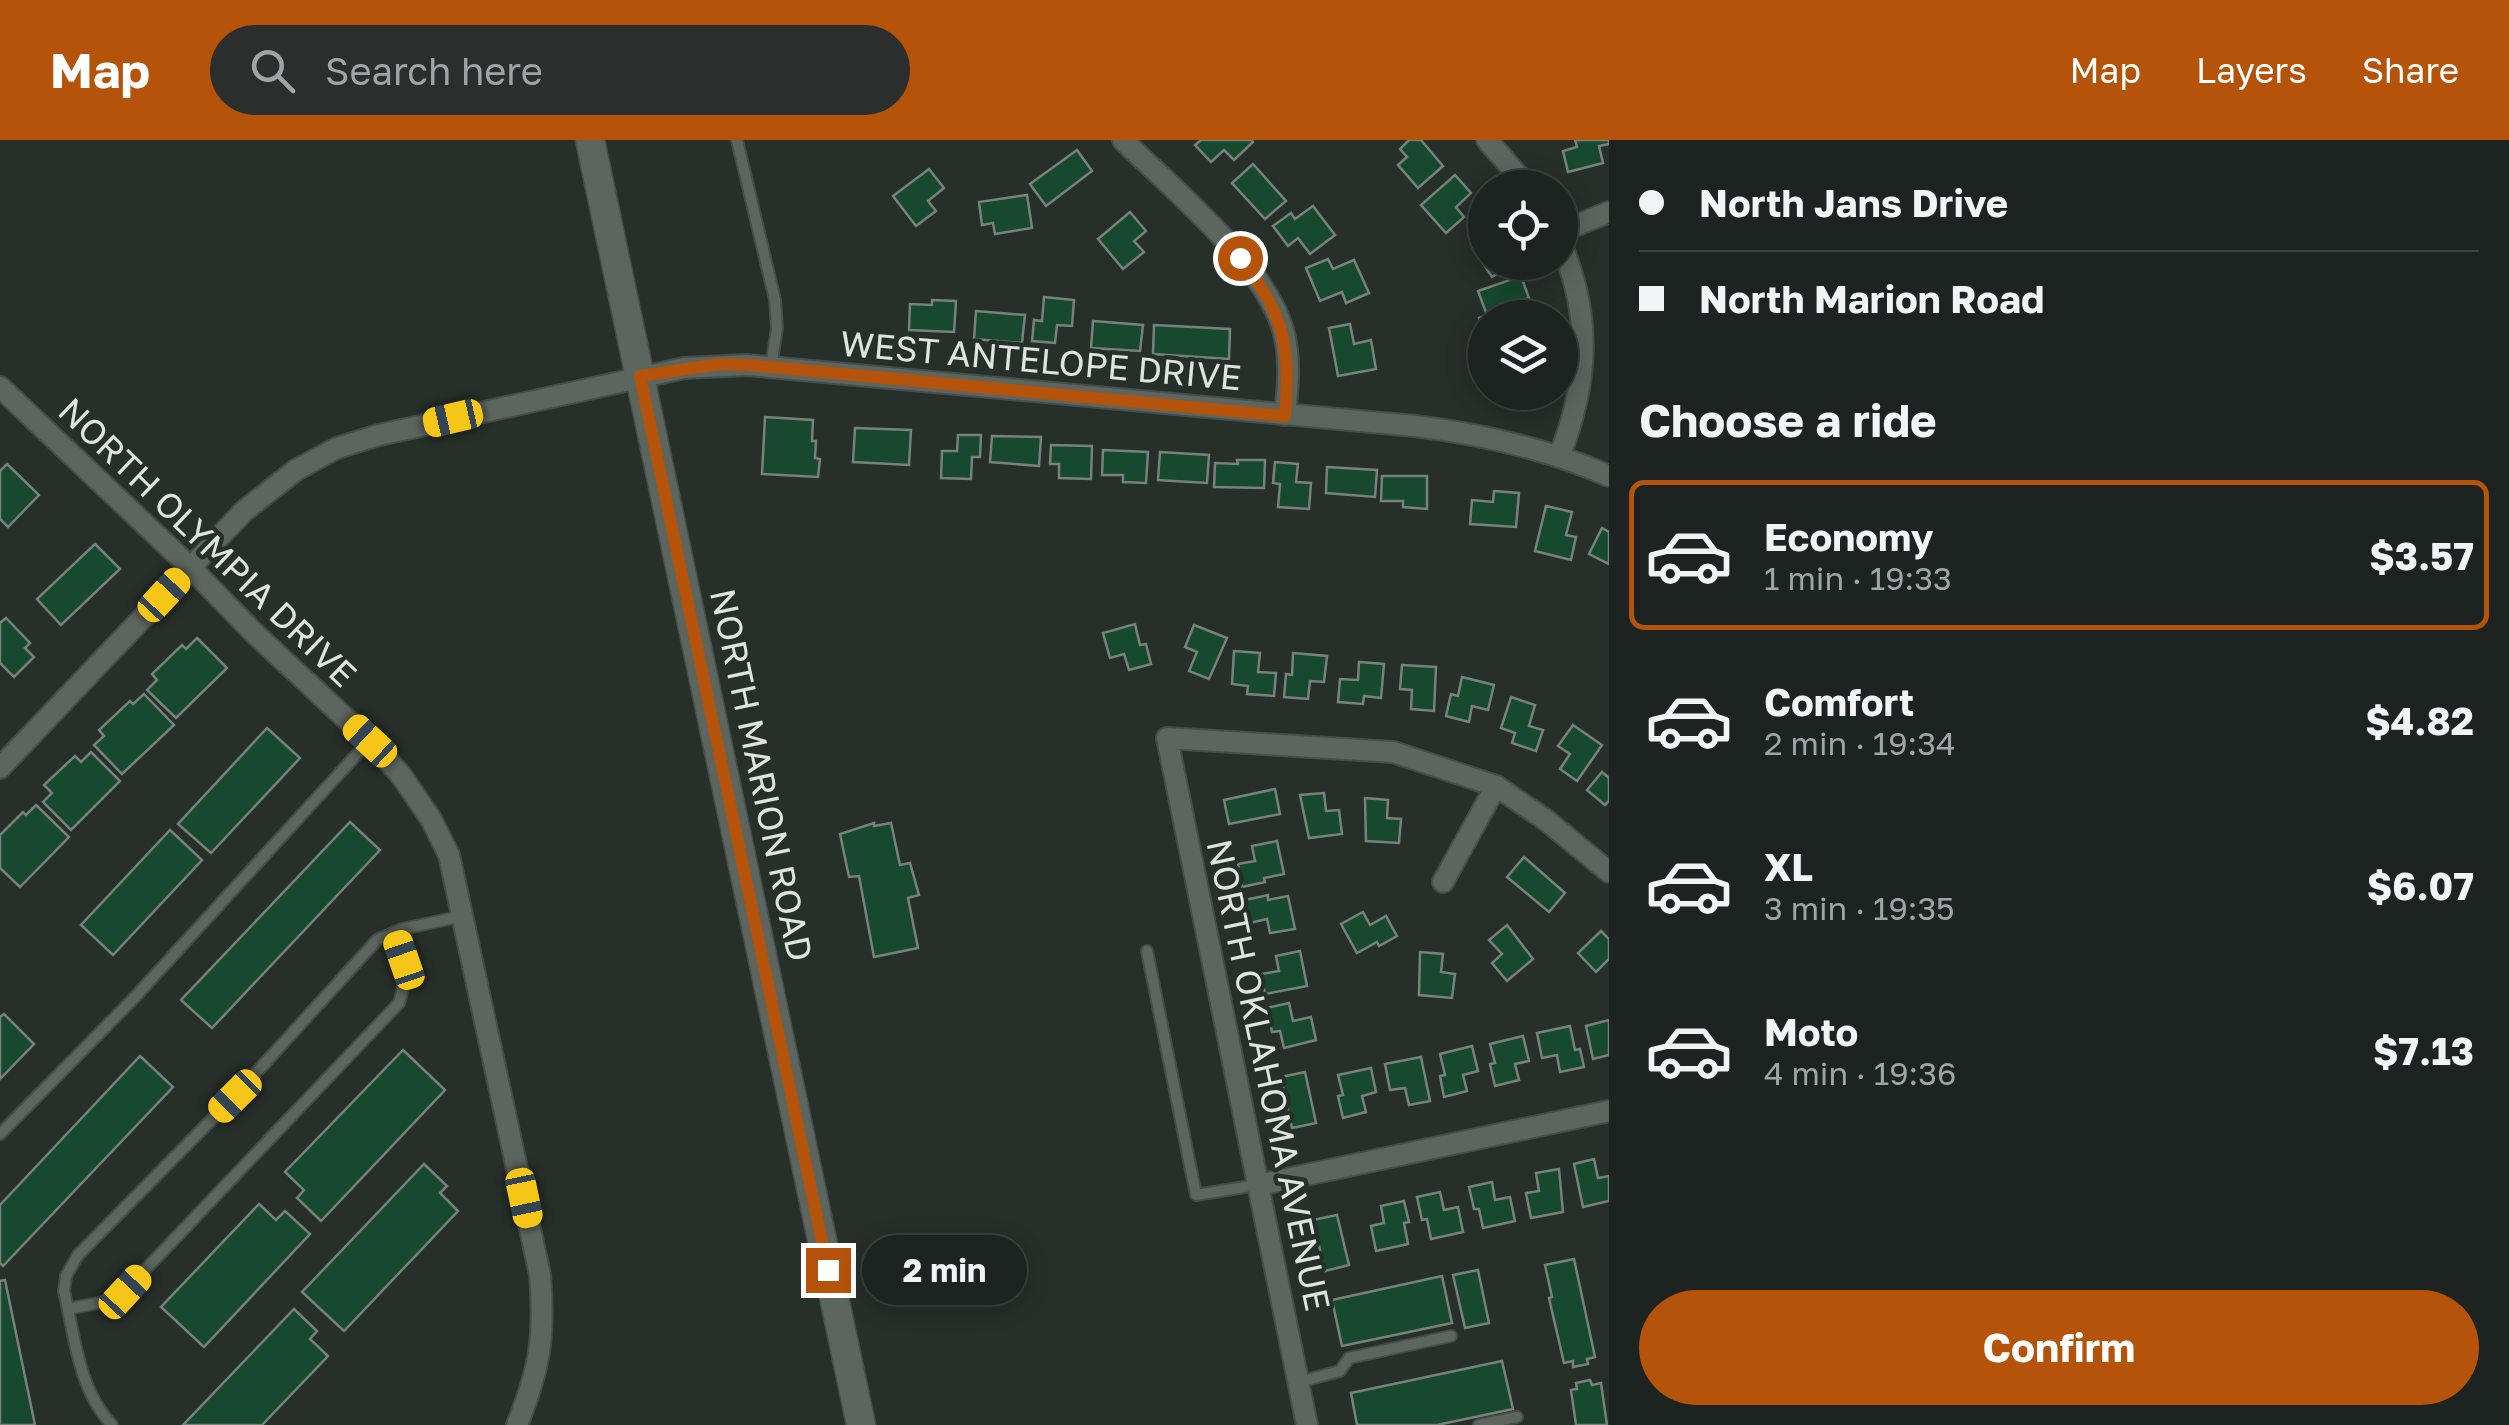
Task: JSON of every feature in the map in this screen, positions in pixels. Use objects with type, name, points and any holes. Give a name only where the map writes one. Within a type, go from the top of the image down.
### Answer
[{"type":"main road","name":"NORTH MARION ROAD","points":[[590,140],[861,1425]]},
{"type":"street","points":[[1123,140],[1240,258],[1270,299],[1288,356],[1285,416]]},
{"type":"street","points":[[1486,140],[1513,170]]},
{"type":"street","points":[[1578,225],[1609,212]]},
{"type":"street","points":[[1559,457],[1576,414],[1583,338],[1572,280]]},
{"type":"street","name":"WEST ANTELOPE DRIVE","points":[[3,760],[244,511],[296,470],[337,448],[378,435],[640,376],[720,364],[770,367],[1447,430],[1559,457],[1609,476]]},
{"type":"street","name":"NORTH OLYMPIA DRIVE","points":[[0,387],[370,741],[400,774],[431,818],[449,855],[540,1275],[544,1322],[537,1376],[517,1425]]},
{"type":"street","name":"NORTH OKLAHOMA AVENUE","points":[[1307,1425],[1167,738],[1393,752],[1496,786]]},
{"type":"street","points":[[1444,882],[1496,786],[1546,820],[1609,872]]},
{"type":"street","points":[[1258,1184],[1609,1111]]},
{"type":"lane","points":[[737,140],[776,300],[777,328],[770,367]]},
{"type":"lane","points":[[0,1134],[134,997],[370,741]]},
{"type":"lane","points":[[112,1425],[98,1411],[85,1385],[64,1290],[66,1276],[78,1255],[235,1096],[377,940],[394,932],[463,916]]},
{"type":"lane","points":[[68,1309],[113,1300],[125,1292],[399,1003],[406,981],[404,960],[394,932]]},
{"type":"lane","points":[[1147,951],[1196,1196],[1258,1184]]},
{"type":"lane","points":[[1298,1382],[1340,1371],[1349,1358],[1452,1336]]},
{"type":"lane","points":[[1480,1425],[1517,1417]]},
{"type":"building","points":[[1201,140],[1253,142],[1234,160],[1224,150],[1211,162],[1195,145]]},
{"type":"building","points":[[1409,140],[1421,140],[1443,166],[1418,188],[1398,165],[1407,157],[1400,149]]},
{"type":"building","points":[[1575,140],[1609,140],[1609,144],[1599,146],[1603,163],[1568,170],[1563,151],[1577,147]]},
{"type":"building","points":[[1077,150],[1092,171],[1046,206],[1030,184]]},
{"type":"building","points":[[1253,164],[1286,201],[1265,219],[1232,183]]},
{"type":"building","points":[[929,169],[944,188],[928,201],[936,211],[916,226],[893,196]]},
{"type":"building","points":[[1455,175],[1468,190],[1468,196],[1456,207],[1464,217],[1446,233],[1421,205]]},
{"type":"building","points":[[1027,195],[1032,228],[995,234],[993,223],[982,225],[979,202]]},
{"type":"building","points":[[1313,206],[1335,235],[1310,254],[1298,238],[1288,246],[1273,226],[1291,213],[1295,219]]},
{"type":"building","points":[[1130,212],[1146,231],[1134,241],[1144,252],[1123,269],[1098,239]]},
{"type":"building","points":[[1328,259],[1333,269],[1354,260],[1369,293],[1346,303],[1342,292],[1320,301],[1306,268]]},
{"type":"building","points":[[1510,280],[1522,280],[1529,298],[1481,300],[1478,291]]},
{"type":"building","points":[[1044,297],[1074,300],[1072,326],[1057,325],[1055,343],[1032,341],[1034,320],[1042,321]]},
{"type":"building","points":[[932,300],[956,301],[954,332],[909,330],[910,304],[932,305]]},
{"type":"building","points":[[976,311],[1025,315],[1022,343],[974,339]]},
{"type":"building","points":[[1093,321],[1143,325],[1140,351],[1091,348]]},
{"type":"building","points":[[1350,324],[1354,344],[1371,340],[1376,369],[1338,376],[1329,328]]},
{"type":"building","points":[[1154,325],[1230,329],[1229,359],[1153,354]]},
{"type":"building","points":[[765,417],[813,420],[815,458],[820,459],[818,477],[762,474]]},
{"type":"building","points":[[855,428],[911,430],[909,465],[853,462]]},
{"type":"building","points":[[958,435],[981,435],[980,457],[972,457],[971,479],[941,478],[942,451],[957,451]]},
{"type":"building","points":[[992,436],[1041,437],[1039,466],[990,462]]},
{"type":"building","points":[[1051,445],[1092,446],[1091,479],[1059,478],[1059,464],[1050,464]]},
{"type":"building","points":[[1103,450],[1148,452],[1146,483],[1123,482],[1123,475],[1102,475]]},
{"type":"building","points":[[1160,452],[1209,455],[1207,483],[1158,480]]},
{"type":"building","points":[[1237,460],[1265,460],[1264,488],[1214,487],[1215,463],[1238,464]]},
{"type":"building","points":[[1275,462],[1298,464],[1296,482],[1311,483],[1309,509],[1278,507],[1280,484],[1273,483]]},
{"type":"building","points":[[7,464],[39,495],[8,527],[0,519],[0,471]]},
{"type":"building","points":[[1327,467],[1377,470],[1375,497],[1326,493]]},
{"type":"building","points":[[1382,476],[1427,476],[1427,509],[1403,507],[1403,501],[1381,501]]},
{"type":"building","points":[[1494,491],[1519,493],[1516,527],[1470,524],[1472,500],[1493,502]]},
{"type":"building","points":[[1546,506],[1572,512],[1566,535],[1576,537],[1571,560],[1535,551]]},
{"type":"building","points":[[1602,528],[1609,532],[1609,564],[1589,554]]},
{"type":"building","points":[[95,544],[120,569],[61,625],[37,599]]},
{"type":"building","points":[[6,618],[30,643],[25,648],[34,657],[14,677],[0,663],[0,623]]},
{"type":"building","points":[[1135,624],[1140,645],[1146,644],[1151,664],[1129,670],[1124,654],[1110,658],[1103,633]]},
{"type":"building","points":[[1194,625],[1227,638],[1209,679],[1189,671],[1197,652],[1185,647]]},
{"type":"building","points":[[197,638],[227,668],[176,718],[147,690],[157,680],[152,674],[182,645],[186,649]]},
{"type":"building","points":[[1234,651],[1260,653],[1258,672],[1276,673],[1274,696],[1247,694],[1248,686],[1232,684]]},
{"type":"building","points":[[1293,653],[1327,656],[1324,682],[1310,681],[1308,699],[1284,697],[1286,674],[1292,675]]},
{"type":"building","points":[[1359,662],[1384,664],[1381,698],[1364,696],[1363,704],[1338,702],[1340,679],[1358,680]]},
{"type":"building","points":[[1402,665],[1436,667],[1434,711],[1411,709],[1412,690],[1400,689]]},
{"type":"building","points":[[1462,677],[1494,685],[1488,710],[1472,706],[1469,722],[1446,716],[1451,694],[1458,696]]},
{"type":"building","points":[[144,694],[174,725],[122,774],[94,745],[104,736],[99,730],[130,701],[133,704]]},
{"type":"building","points":[[1511,697],[1535,705],[1529,726],[1543,730],[1536,751],[1512,743],[1515,733],[1501,728]]},
{"type":"building","points":[[1573,725],[1602,745],[1577,781],[1560,769],[1570,754],[1558,746]]},
{"type":"building","points":[[267,728],[300,758],[211,853],[178,824]]},
{"type":"building","points":[[91,752],[120,781],[71,830],[43,802],[52,793],[44,785],[75,756],[81,762]]},
{"type":"building","points":[[1602,772],[1609,778],[1609,801],[1605,805],[1587,790]]},
{"type":"building","points":[[1275,789],[1280,814],[1229,824],[1224,800]]},
{"type":"building","points":[[1324,793],[1326,811],[1339,810],[1342,834],[1309,838],[1300,795]]},
{"type":"building","points":[[1365,798],[1388,800],[1387,818],[1401,819],[1399,843],[1366,841]]},
{"type":"building","points":[[36,805],[69,837],[20,887],[0,868],[0,835]]},
{"type":"building","points":[[350,822],[380,850],[212,1028],[181,1000]]},
{"type":"building","points":[[874,823],[891,823],[900,865],[910,863],[919,895],[908,898],[918,948],[874,957],[859,876],[849,877],[840,834]]},
{"type":"building","points":[[170,830],[202,860],[113,955],[81,925]]},
{"type":"building","points":[[1277,841],[1284,874],[1242,887],[1238,864],[1255,861],[1252,846]]},
{"type":"building","points":[[1524,857],[1565,893],[1549,912],[1507,877]]},
{"type":"building","points":[[1268,895],[1268,900],[1288,896],[1295,929],[1270,933],[1267,919],[1250,923],[1245,900]]},
{"type":"building","points":[[1363,912],[1370,925],[1386,916],[1397,936],[1357,953],[1341,924]]},
{"type":"building","points":[[1507,925],[1533,959],[1507,981],[1492,963],[1502,954],[1489,940]]},
{"type":"building","points":[[1601,931],[1609,939],[1609,959],[1596,972],[1578,953]]},
{"type":"building","points":[[1300,951],[1307,986],[1265,994],[1261,974],[1279,971],[1276,956]]},
{"type":"building","points":[[1420,952],[1443,954],[1441,972],[1455,974],[1452,998],[1419,995]]},
{"type":"building","points":[[1289,1003],[1293,1021],[1311,1017],[1316,1040],[1284,1048],[1280,1031],[1272,1032],[1267,1008]]},
{"type":"building","points":[[4,1014],[34,1044],[0,1079],[0,1017]]},
{"type":"building","points":[[1609,1020],[1609,1055],[1593,1059],[1586,1026]]},
{"type":"building","points":[[1570,1026],[1575,1050],[1580,1049],[1584,1067],[1560,1072],[1557,1055],[1542,1058],[1537,1033]]},
{"type":"building","points":[[1523,1036],[1529,1061],[1515,1064],[1519,1080],[1495,1086],[1490,1044]]},
{"type":"building","points":[[1472,1046],[1478,1071],[1463,1075],[1467,1091],[1444,1097],[1440,1076],[1445,1075],[1440,1054]]},
{"type":"building","points":[[403,1050],[445,1090],[321,1221],[297,1198],[304,1190],[285,1172]]},
{"type":"building","points":[[140,1056],[173,1087],[3,1266],[0,1205]]},
{"type":"building","points":[[1421,1057],[1430,1101],[1409,1105],[1405,1088],[1390,1090],[1385,1064]]},
{"type":"building","points":[[1371,1068],[1376,1092],[1362,1096],[1366,1112],[1343,1118],[1338,1075]]},
{"type":"building","points":[[1305,1072],[1316,1123],[1292,1128],[1281,1077]]},
{"type":"building","points":[[1594,1159],[1598,1178],[1609,1176],[1609,1201],[1583,1207],[1574,1164]]},
{"type":"building","points":[[424,1164],[447,1186],[440,1193],[458,1211],[344,1331],[302,1292]]},
{"type":"building","points":[[1559,1169],[1563,1212],[1531,1218],[1526,1193],[1539,1191],[1536,1173]]},
{"type":"building","points":[[1492,1182],[1495,1200],[1510,1197],[1515,1221],[1483,1228],[1469,1187]]},
{"type":"building","points":[[1440,1192],[1444,1210],[1458,1207],[1463,1232],[1431,1239],[1417,1197]]},
{"type":"building","points":[[1404,1201],[1409,1222],[1404,1223],[1408,1244],[1376,1251],[1371,1226],[1384,1223],[1381,1206]]},
{"type":"building","points":[[259,1204],[276,1220],[285,1211],[310,1234],[204,1347],[161,1307]]},
{"type":"building","points":[[1337,1215],[1349,1265],[1325,1271],[1313,1220]]},
{"type":"building","points":[[1574,1259],[1595,1357],[1587,1359],[1588,1364],[1573,1367],[1573,1361],[1564,1363],[1545,1265]]},
{"type":"building","points":[[1478,1270],[1489,1323],[1465,1328],[1453,1275]]},
{"type":"building","points":[[1442,1276],[1452,1323],[1342,1346],[1332,1300]]},
{"type":"building","points":[[5,1280],[35,1425],[0,1425],[0,1281]]},
{"type":"building","points":[[294,1309],[317,1331],[310,1339],[328,1356],[262,1425],[183,1425]]},
{"type":"building","points":[[1502,1361],[1513,1409],[1437,1425],[1357,1425],[1351,1393]]},
{"type":"building","points":[[1590,1380],[1592,1385],[1601,1383],[1607,1425],[1576,1425],[1571,1390],[1577,1389],[1576,1383]]},
{"type":"route","points":[[828,1270],[640,376],[720,364],[748,365],[1285,416],[1289,373],[1282,329],[1263,286],[1240,258]]}]
